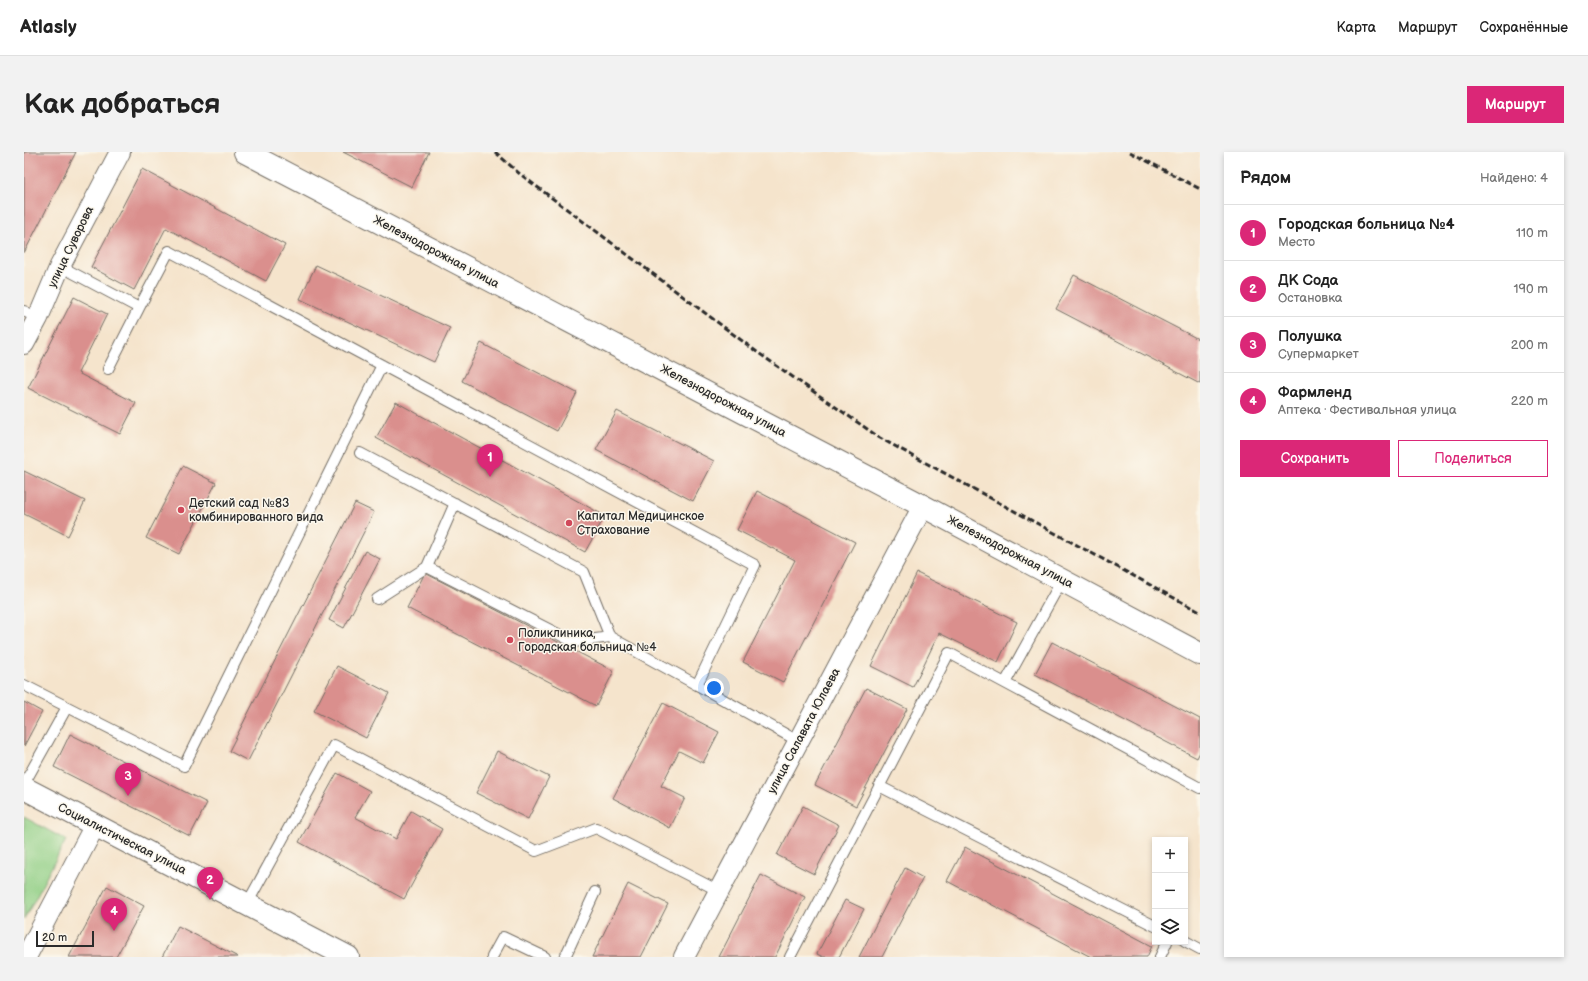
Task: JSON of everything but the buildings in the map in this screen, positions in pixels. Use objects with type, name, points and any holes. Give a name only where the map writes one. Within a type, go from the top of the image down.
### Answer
[{"type":"main road","name":"Железнодорожная улица","points":[[245,152],[923,506],[1200,654]]},
{"type":"main road","name":"Социалистическая улица","points":[[24,788],[348,957]]},
{"type":"street","name":"улица Суворова","points":[[24,344],[31,314],[60,266],[120,152]]},
{"type":"street","name":"улица Салавата Юлаева","points":[[685,957],[923,506]]},
{"type":"street","points":[[26,957],[95,825]]},
{"type":"lane","points":[[108,369],[138,308],[169,251],[382,365],[754,565],[697,685]]},
{"type":"lane","points":[[60,266],[138,308]]},
{"type":"lane","points":[[24,685],[184,766],[382,365]]},
{"type":"lane","points":[[360,453],[584,572],[610,637]]},
{"type":"lane","points":[[377,599],[427,567],[455,503]]},
{"type":"lane","points":[[427,567],[574,642],[610,637],[798,741]]},
{"type":"lane","points":[[1005,684],[1062,580]]},
{"type":"lane","points":[[790,957],[949,653],[1200,788]]},
{"type":"lane","points":[[24,784],[67,707]]},
{"type":"lane","points":[[247,904],[334,745],[536,850],[596,828],[719,891]]},
{"type":"lane","points":[[879,786],[1152,924]]},
{"type":"lane","points":[[565,957],[595,892]]},
{"type":"lane","points":[[492,957],[503,937],[545,957]]},
{"type":"lane","points":[[1188,943],[1200,949]]},
{"type":"lane","points":[[1160,957],[1166,945]]},
{"type":"lane","points":[[1198,957],[1200,953]]},
{"type":"green space","points":[[24,817],[66,840],[24,920]]},
{"type":"railway","points":[[495,152],[520,174],[757,352],[880,438],[1200,612]]},
{"type":"railway","points":[[1130,152],[1200,189]]},
{"type":"place","name":"Городская больница №4","points":[[490,477]]},
{"type":"place","name":"Детский сад №83 комбинированного вида","points":[[181,510]]},
{"type":"place","name":"Капитал Медицинское Страхование","points":[[569,523]]},
{"type":"place","name":"Поликлиника, Городская больница №4","points":[[510,640]]},
{"type":"place","name":"Полушка","points":[[128,796]]},
{"type":"place","name":"ДК Сода","points":[[210,900]]},
{"type":"place","name":"Фармленд","points":[[114,931]]}]
